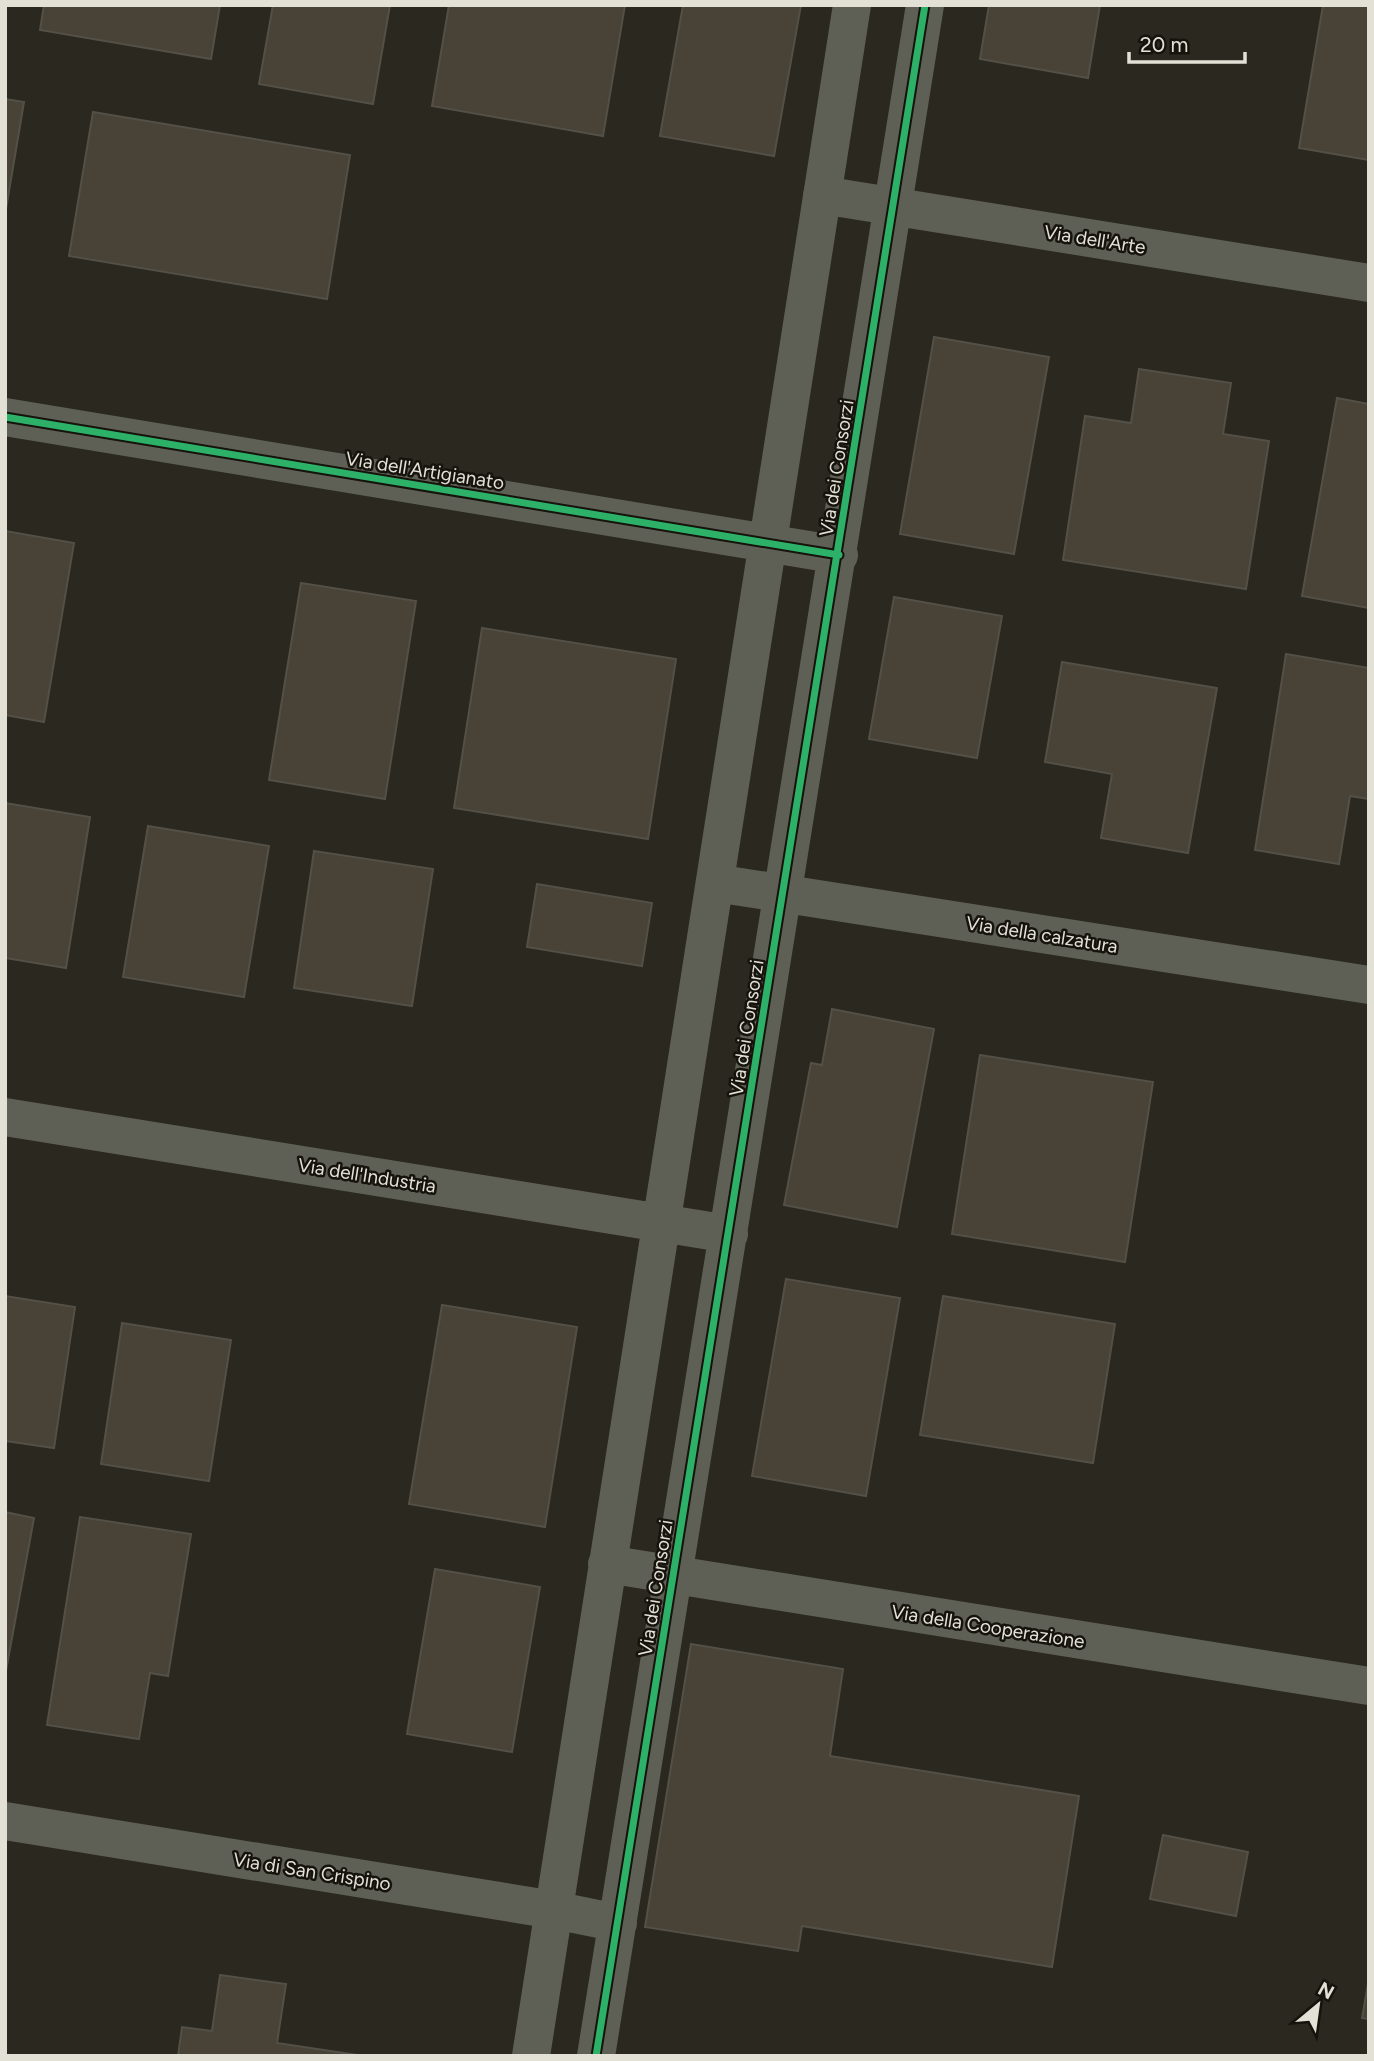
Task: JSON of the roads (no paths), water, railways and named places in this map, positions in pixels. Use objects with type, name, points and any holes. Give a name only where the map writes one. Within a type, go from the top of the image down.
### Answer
[{"type":"street","points":[[531,2056],[852,5]]},
{"type":"street","name":"Via dei Consorzi","points":[[596,2056],[839,555],[925,5]]},
{"type":"street","name":"Via dell'Arte","points":[[822,195],[1369,283]]},
{"type":"street","name":"Via dell'Artigianato","points":[[5,417],[839,555]]},
{"type":"street","name":"Via della calzatura","points":[[715,883],[1369,985]]},
{"type":"street","name":"Via dell'Industria","points":[[5,1117],[729,1234]]},
{"type":"street","name":"Via della Cooperazione","points":[[607,1564],[672,1577],[1369,1686]]},
{"type":"street","name":"Via di San Crispino","points":[[5,1821],[554,1910],[618,1923]]}]
